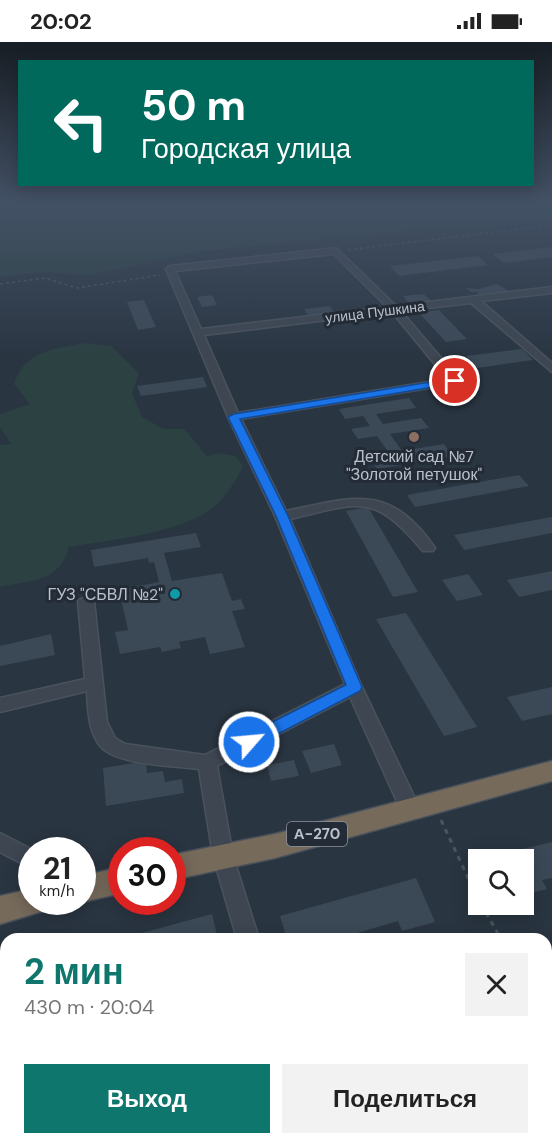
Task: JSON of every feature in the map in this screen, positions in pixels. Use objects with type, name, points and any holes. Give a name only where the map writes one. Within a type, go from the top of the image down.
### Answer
[{"type":"highway","name":"А-270","points":[[186,865],[275,846],[552,771]]},
{"type":"highway","points":[[0,910],[18,906]]},
{"type":"street","points":[[301,255],[171,272],[234,417],[282,516],[354,687],[422,807]]},
{"type":"street","points":[[234,417],[455,381],[394,309],[340,255]]},
{"type":"street","name":"улица Пушкина","points":[[197,333],[552,290]]},
{"type":"street","points":[[474,300],[552,369]]},
{"type":"street","points":[[282,516],[370,502],[387,510],[408,526],[428,548]]},
{"type":"street","points":[[86,601],[98,722],[108,742],[121,751],[207,763],[354,687]]},
{"type":"street","points":[[0,705],[94,683]]},
{"type":"street","points":[[207,763],[223,856],[246,933]]},
{"type":"street","points":[[0,842],[18,852]]},
{"type":"path","points":[[0,284],[45,278],[77,288],[171,272]]},
{"type":"path","points":[[422,807],[468,883]]},
{"type":"path","points":[[486,915],[497,933]]},
{"type":"green space","points":[[0,255],[181,255],[90,275],[43,272],[0,277]]},
{"type":"green space","points":[[85,343],[111,346],[139,373],[132,393],[142,417],[164,429],[184,429],[207,456],[219,453],[236,456],[243,466],[224,497],[203,515],[147,534],[69,547],[64,559],[51,574],[33,581],[0,587],[0,445],[11,444],[0,427],[0,414],[30,404],[14,384],[25,364],[42,353]]},
{"type":"building","points":[[495,255],[552,255],[552,257],[503,263]]},
{"type":"building","points":[[478,256],[488,265],[399,276],[390,266]]},
{"type":"building","points":[[497,284],[512,293],[479,296],[477,292],[471,292],[466,288],[479,289]]},
{"type":"building","points":[[424,294],[431,301],[409,304],[403,296]]},
{"type":"building","points":[[212,295],[217,305],[202,307],[197,297]]},
{"type":"building","points":[[144,300],[156,327],[138,330],[127,302]]},
{"type":"building","points":[[330,306],[335,314],[309,317],[304,309]]},
{"type":"building","points":[[439,310],[467,339],[446,342],[419,313]]},
{"type":"building","points":[[522,349],[533,360],[477,368],[466,356]]},
{"type":"building","points":[[203,377],[207,387],[141,396],[137,386]]},
{"type":"building","points":[[409,398],[416,408],[376,414],[383,424],[421,418],[429,428],[390,434],[402,451],[444,444],[453,456],[377,469],[369,457],[389,453],[377,436],[358,439],[351,429],[370,426],[363,416],[345,419],[339,409]]},
{"type":"building","points":[[519,475],[529,486],[415,507],[407,495]]},
{"type":"building","points":[[368,507],[418,592],[393,597],[346,511]]},
{"type":"building","points":[[552,517],[552,533],[464,550],[454,535]]},
{"type":"building","name":"ГУЗ \"СБВЛ №2\"","points":[[196,533],[201,547],[164,553],[172,581],[222,573],[232,601],[241,599],[245,609],[232,611],[245,647],[210,654],[205,637],[179,642],[181,648],[162,652],[160,647],[120,654],[115,632],[128,630],[119,590],[159,582],[154,562],[149,563],[148,558],[94,567],[91,550]]},
{"type":"building","points":[[552,571],[552,590],[519,597],[507,580]]},
{"type":"building","points":[[468,574],[483,595],[457,601],[442,580]]},
{"type":"building","points":[[406,613],[477,727],[444,736],[376,619]]},
{"type":"building","points":[[51,634],[55,655],[0,666],[0,646]]},
{"type":"building","points":[[552,687],[552,714],[522,721],[507,697]]},
{"type":"building","points":[[334,744],[342,765],[311,773],[302,751]]},
{"type":"building","points":[[294,760],[299,776],[271,781],[267,765]]},
{"type":"building","points":[[146,761],[147,773],[163,771],[165,782],[182,779],[184,793],[106,806],[103,768]]},
{"type":"building","points":[[552,842],[552,878],[542,880],[547,889],[534,892],[534,849],[523,849]]},
{"type":"building","points":[[416,878],[435,922],[402,931],[398,921],[357,933],[285,933],[280,916]]},
{"type":"building","points":[[212,914],[217,933],[142,933]]},
{"type":"place","name":"Детский сад №7 \"Золотой петушок\"","points":[[414,437]]},
{"type":"place","name":"ГУЗ \"СБВЛ №2\"","points":[[175,594]]},
{"type":"route","points":[[249,742],[354,687],[282,516],[234,417],[455,381]]}]
